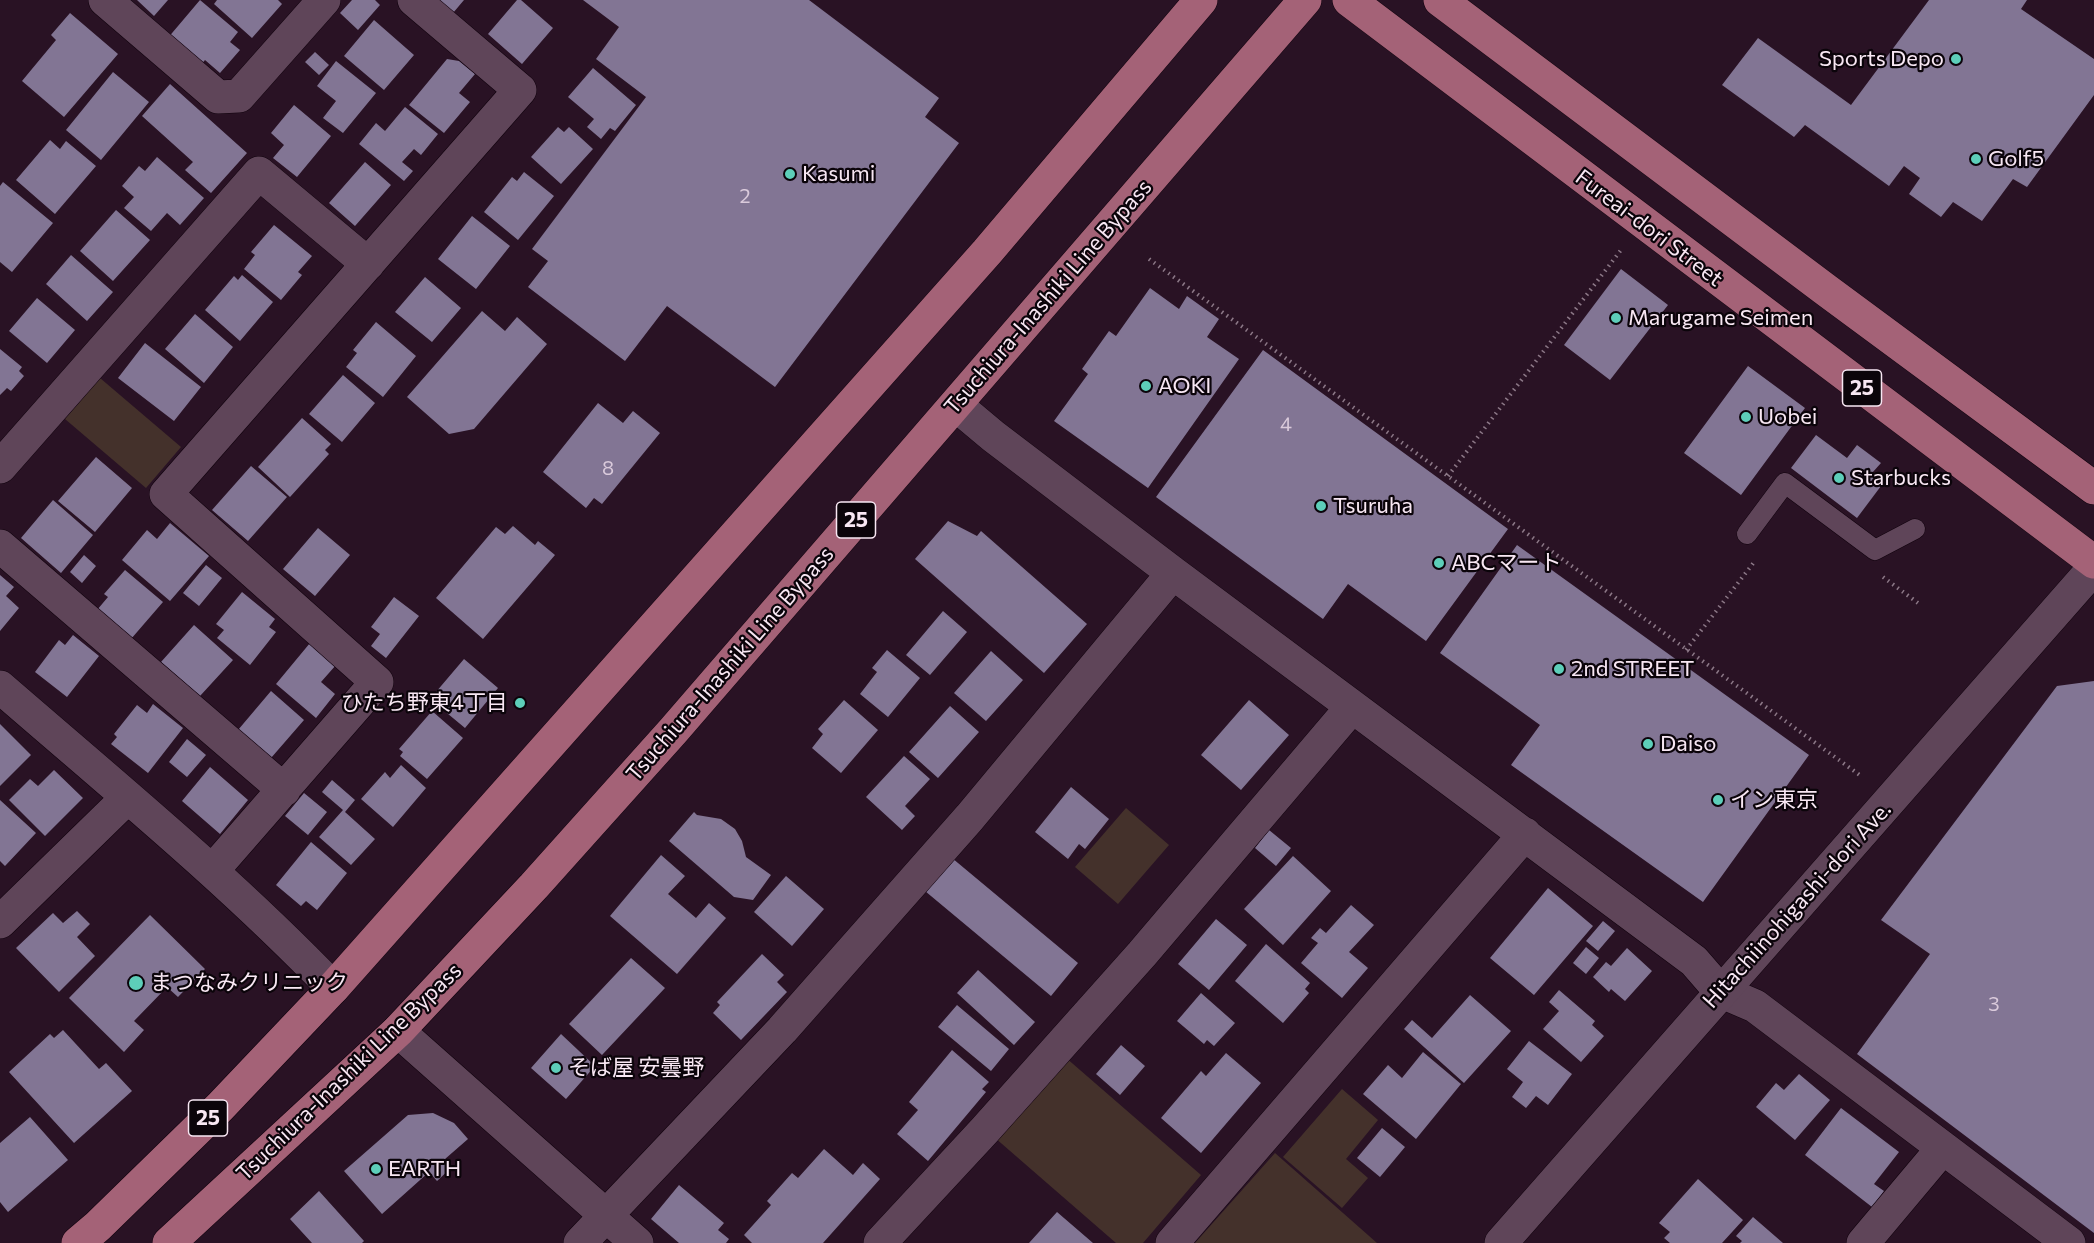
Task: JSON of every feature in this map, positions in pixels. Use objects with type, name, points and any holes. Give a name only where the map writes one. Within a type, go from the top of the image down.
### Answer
[{"type":"main road","name":"25","points":[[78,1243],[220,1107],[333,988],[987,252],[1201,0]]},
{"type":"main road","name":"Tsuchiura-Inashiki Line Bypass","points":[[169,1243],[398,1031],[534,886],[673,731],[1305,0]]},
{"type":"main road","name":"Fureai-dori Street","points":[[1349,0],[2094,562]]},
{"type":"main road","name":"25","points":[[1440,0],[1816,283],[2094,488]]},
{"type":"street","points":[[105,0],[218,97],[239,96],[324,0]]},
{"type":"street","points":[[213,870],[377,682],[166,494],[520,90],[414,0]]},
{"type":"street","points":[[0,467],[259,173],[368,264]]},
{"type":"street","points":[[956,405],[1002,443],[1173,573],[1694,961],[1720,991],[1755,1006],[2068,1243]]},
{"type":"street","points":[[0,546],[284,790]]},
{"type":"street","name":"Hitachiinohigashi-dori Ave.","points":[[1501,1243],[1720,991],[1919,770],[2094,568]]},
{"type":"street","points":[[580,1243],[782,1030],[962,826],[1173,573]]},
{"type":"street","points":[[0,687],[213,870],[278,931],[333,988]]},
{"type":"street","points":[[880,1243],[984,1131],[1142,954],[1352,707]]},
{"type":"street","points":[[0,922],[127,798]]},
{"type":"street","points":[[1172,1243],[1525,834]]},
{"type":"street","points":[[398,1031],[637,1243]]},
{"type":"street","points":[[1863,1243],[1942,1149]]},
{"type":"lane","points":[[1747,534],[1785,483],[1875,550],[1915,529]]},
{"type":"path","points":[[1448,476],[1621,250]]},
{"type":"path","points":[[1149,259],[1861,776]]},
{"type":"path","points":[[1686,650],[1759,557]]},
{"type":"path","points":[[1875,571],[1918,603]]},
{"type":"shaded area","points":[[100,378],[181,447],[146,488],[65,419]]},
{"type":"shaded area","points":[[1126,808],[1169,845],[1118,904],[1075,867]]},
{"type":"shaded area","points":[[1065,1057],[1201,1175],[1143,1243],[1116,1243],[994,1137]]},
{"type":"shaded area","points":[[1342,1089],[1378,1120],[1346,1159],[1368,1178],[1342,1208],[1283,1157]]},
{"type":"shaded area","points":[[1275,1153],[1377,1243],[1195,1243]]},
{"type":"building","points":[[137,0],[168,0],[154,16]]},
{"type":"building","points":[[200,0],[238,32],[230,42],[240,50],[220,73],[205,60],[199,67],[167,39]]},
{"type":"building","points":[[217,0],[278,0],[282,4],[252,38],[214,4]]},
{"type":"building","points":[[352,0],[375,0],[380,5],[358,30],[340,13]]},
{"type":"building","points":[[436,0],[464,0],[453,13]]},
{"type":"building","points":[[517,0],[521,0],[553,28],[522,64],[488,34]]},
{"type":"building","points":[[583,0],[809,0],[939,98],[925,117],[959,143],[775,387],[667,306],[625,361],[528,287],[548,261],[532,249],[646,97],[596,59],[619,27]]},
{"type":"building","points":[[1929,0],[2027,0],[2021,9],[2094,59],[2094,95],[2027,187],[2013,179],[1982,221],[1953,202],[1941,217],[1909,194],[1920,178],[1904,166],[1889,186],[1805,125],[1794,137],[1722,85],[1758,38],[1851,105]]},
{"type":"building","points":[[70,13],[118,54],[64,117],[22,81],[56,40],[51,35]]},
{"type":"building","points":[[374,20],[414,55],[384,90],[344,56]]},
{"type":"building","points":[[315,52],[329,65],[319,75],[305,62]]},
{"type":"building","points":[[447,59],[459,61],[475,74],[459,93],[470,102],[444,133],[409,105]]},
{"type":"building","points":[[336,61],[376,93],[343,133],[323,118],[336,101],[317,86]]},
{"type":"building","points":[[593,68],[636,105],[615,131],[610,128],[601,139],[587,127],[594,119],[568,97]]},
{"type":"building","points":[[113,72],[149,102],[101,160],[66,130]]},
{"type":"building","points":[[170,84],[247,153],[211,193],[185,170],[193,162],[142,116]]},
{"type":"building","points":[[294,105],[331,136],[297,177],[273,158],[284,145],[271,133]]},
{"type":"building","points":[[405,107],[438,134],[421,155],[414,149],[402,162],[413,171],[404,181],[359,144],[376,123],[385,131]]},
{"type":"building","points":[[558,127],[564,132],[569,127],[593,149],[561,184],[531,157]]},
{"type":"building","points":[[50,140],[60,149],[66,141],[96,166],[55,214],[16,180]]},
{"type":"building","points":[[157,157],[204,198],[180,225],[167,213],[151,231],[124,208],[134,197],[122,186],[139,166],[145,171]]},
{"type":"building","points":[[365,162],[391,185],[355,226],[329,203]]},
{"type":"building","points":[[524,172],[554,196],[518,240],[484,212],[512,177],[517,181]]},
{"type":"building","points":[[3,182],[53,223],[12,272],[0,262],[0,186]]},
{"type":"building","points":[[116,210],[150,240],[113,281],[80,251]]},
{"type":"building","points":[[472,216],[510,246],[476,289],[438,259]]},
{"type":"building","points":[[274,225],[312,256],[298,272],[302,275],[281,300],[244,269],[255,255],[251,252]]},
{"type":"building","points":[[71,255],[113,292],[87,321],[46,284]]},
{"type":"building","points":[[1621,269],[1668,305],[1610,380],[1564,345]]},
{"type":"building","points":[[242,275],[273,302],[240,341],[205,310],[234,276],[238,280]]},
{"type":"building","points":[[425,277],[461,308],[432,342],[395,312]]},
{"type":"building","points":[[1150,288],[1179,309],[1187,296],[1219,319],[1207,337],[1239,359],[1148,488],[1054,421],[1088,374],[1082,369],[1109,331],[1116,336]]},
{"type":"building","points":[[37,298],[75,330],[47,363],[9,331]]},
{"type":"building","points":[[482,311],[505,331],[517,317],[547,344],[474,429],[449,434],[407,397]]},
{"type":"building","points":[[195,314],[233,347],[204,383],[165,349]]},
{"type":"building","points":[[376,322],[416,356],[383,397],[346,367],[357,353],[353,350]]},
{"type":"building","points":[[145,343],[201,387],[174,421],[118,378]]},
{"type":"building","points":[[0,349],[22,367],[19,371],[24,376],[11,391],[7,388],[0,395]]},
{"type":"building","points":[[1263,350],[1508,529],[1426,641],[1348,584],[1323,619],[1156,497]]},
{"type":"building","points":[[1748,366],[1805,408],[1741,495],[1684,453]]},
{"type":"building","points":[[343,375],[375,403],[342,442],[309,414]]},
{"type":"building","points":[[598,403],[623,423],[633,411],[660,433],[602,504],[594,498],[586,508],[543,472]]},
{"type":"building","points":[[302,418],[331,444],[325,450],[329,454],[290,497],[258,467]]},
{"type":"building","points":[[1816,435],[1847,458],[1857,445],[1881,463],[1872,473],[1884,482],[1857,518],[1791,468]]},
{"type":"building","points":[[96,457],[132,488],[95,532],[58,501]]},
{"type":"building","points":[[251,466],[287,497],[248,541],[212,510]]},
{"type":"building","points":[[53,500],[93,535],[61,573],[21,538]]},
{"type":"building","points":[[948,521],[977,536],[981,531],[1087,624],[1044,673],[915,559]]},
{"type":"building","points":[[170,523],[209,556],[170,601],[122,560],[147,530],[157,539]]},
{"type":"building","points":[[513,526],[535,545],[538,541],[555,555],[483,639],[436,598],[496,527],[505,534]]},
{"type":"building","points":[[318,528],[350,555],[315,596],[283,569]]},
{"type":"building","points":[[1517,545],[1809,755],[1703,902],[1511,765],[1540,725],[1440,653]]},
{"type":"building","points":[[84,555],[96,566],[82,583],[70,572]]},
{"type":"building","points":[[206,565],[222,578],[199,606],[183,593]]},
{"type":"building","points":[[125,570],[163,602],[131,639],[97,610],[108,597],[104,594]]},
{"type":"building","points":[[0,575],[14,587],[6,596],[19,608],[0,631]]},
{"type":"building","points":[[242,592],[275,619],[269,627],[276,632],[250,665],[217,638],[224,630],[216,624]]},
{"type":"building","points":[[394,597],[419,616],[386,658],[371,646],[380,634],[371,627]]},
{"type":"building","points":[[943,611],[967,632],[930,675],[906,655]]},
{"type":"building","points":[[194,625],[233,660],[200,696],[161,662]]},
{"type":"building","points":[[73,635],[99,656],[67,697],[35,672],[59,640],[65,645]]},
{"type":"building","points":[[310,643],[336,665],[321,682],[335,694],[316,718],[276,684]]},
{"type":"building","points":[[887,650],[920,678],[888,717],[860,694],[877,672],[872,668]]},
{"type":"building","points":[[991,651],[1023,680],[986,721],[954,693]]},
{"type":"building","points":[[464,659],[498,688],[465,728],[430,699]]},
{"type":"building","points":[[2094,681],[2094,1233],[1857,1054],[1930,954],[1881,920],[2057,686]]},
{"type":"building","points":[[271,691],[304,720],[271,758],[238,730]]},
{"type":"building","points":[[844,700],[878,730],[841,773],[812,748],[823,734],[818,729]]},
{"type":"building","points":[[1249,700],[1289,735],[1241,790],[1201,755]]},
{"type":"building","points":[[153,704],[183,728],[148,773],[111,744],[117,737],[114,734],[137,705],[147,713]]},
{"type":"building","points":[[950,706],[979,732],[938,778],[909,752]]},
{"type":"building","points":[[432,711],[463,738],[427,779],[400,756],[403,752],[399,749]]},
{"type":"building","points":[[0,724],[31,755],[0,786]]},
{"type":"building","points":[[187,739],[206,755],[187,777],[169,762]]},
{"type":"building","points":[[904,756],[930,779],[905,806],[915,816],[902,830],[866,797]]},
{"type":"building","points":[[401,765],[426,788],[393,827],[361,799],[385,772],[390,778]]},
{"type":"building","points":[[210,767],[248,800],[220,834],[182,801]]},
{"type":"building","points":[[54,770],[83,798],[45,836],[9,800],[30,779],[38,786]]},
{"type":"building","points":[[332,780],[355,800],[345,812],[375,839],[351,865],[319,837],[343,810],[322,792]]},
{"type":"building","points":[[1071,787],[1109,819],[1085,849],[1079,844],[1068,859],[1035,832]]},
{"type":"building","points":[[304,793],[327,812],[308,835],[285,816]]},
{"type":"building","points":[[0,800],[36,833],[5,866],[0,861]]},
{"type":"building","points":[[694,812],[697,815],[721,819],[735,829],[742,841],[746,857],[771,875],[753,900],[734,897],[669,841]]},
{"type":"building","points":[[1269,830],[1291,848],[1276,866],[1255,848]]},
{"type":"building","points":[[311,842],[347,873],[317,910],[306,901],[301,906],[276,885]]},
{"type":"building","points":[[661,855],[685,876],[668,894],[696,918],[709,903],[726,918],[677,974],[610,916]]},
{"type":"building","points":[[1293,856],[1331,891],[1283,945],[1244,909]]},
{"type":"building","points":[[952,858],[1078,963],[1051,996],[925,891]]},
{"type":"building","points":[[786,876],[824,909],[792,946],[754,912]]},
{"type":"building","points":[[1548,888],[1593,926],[1534,995],[1490,958]]},
{"type":"building","points":[[1351,905],[1374,925],[1349,952],[1368,968],[1342,998],[1301,963],[1318,943],[1311,938],[1320,928],[1326,933]]},
{"type":"building","points":[[77,911],[90,924],[77,937],[95,956],[59,992],[16,948],[53,913],[63,923]]},
{"type":"building","points":[[150,915],[205,969],[178,997],[167,987],[134,1021],[144,1030],[124,1052],[69,998]]},
{"type":"building","points":[[1216,919],[1247,945],[1209,990],[1178,964]]},
{"type":"building","points":[[1603,921],[1615,931],[1598,951],[1586,941]]},
{"type":"building","points":[[1266,944],[1310,983],[1305,989],[1309,993],[1283,1023],[1235,981]]},
{"type":"building","points":[[1586,947],[1599,958],[1586,974],[1573,963]]},
{"type":"building","points":[[1627,948],[1652,971],[1625,1001],[1611,989],[1609,992],[1593,977],[1606,962],[1611,966]]},
{"type":"building","points":[[762,954],[784,975],[777,982],[787,992],[741,1040],[713,1013],[720,1005],[717,1002]]},
{"type":"building","points":[[631,958],[665,988],[602,1055],[569,1024]]},
{"type":"building","points":[[978,970],[1035,1022],[1014,1045],[957,993]]},
{"type":"building","points":[[1559,990],[1595,1021],[1592,1025],[1604,1036],[1581,1062],[1543,1029],[1559,1011],[1549,1002]]},
{"type":"building","points":[[1201,993],[1235,1023],[1214,1046],[1207,1040],[1204,1044],[1177,1021]]},
{"type":"building","points":[[1470,995],[1511,1031],[1464,1083],[1404,1029],[1412,1020],[1432,1038]]},
{"type":"building","points":[[957,1005],[1009,1049],[991,1071],[938,1027]]},
{"type":"building","points":[[63,1030],[99,1069],[106,1063],[132,1091],[74,1143],[9,1072],[50,1034],[54,1038]]},
{"type":"building","points":[[561,1034],[595,1066],[566,1099],[531,1068]]},
{"type":"building","points":[[1529,1041],[1572,1074],[1548,1105],[1536,1096],[1526,1108],[1512,1097],[1523,1082],[1507,1069]]},
{"type":"building","points":[[1121,1045],[1145,1066],[1120,1095],[1096,1074]]},
{"type":"building","points":[[952,1050],[989,1082],[982,1089],[986,1092],[928,1161],[897,1134],[918,1110],[909,1102]]},
{"type":"building","points":[[1423,1052],[1461,1084],[1416,1139],[1363,1094],[1388,1065],[1402,1078]]},
{"type":"building","points":[[1226,1053],[1261,1083],[1201,1153],[1161,1118],[1201,1071],[1206,1076]]},
{"type":"building","points":[[1799,1074],[1830,1100],[1795,1140],[1756,1107],[1776,1083],[1784,1090]]},
{"type":"building","points":[[1841,1108],[1899,1152],[1874,1184],[1884,1191],[1872,1207],[1805,1155]]},
{"type":"building","points":[[433,1113],[454,1123],[468,1139],[445,1159],[452,1167],[437,1181],[429,1172],[382,1214],[344,1171],[408,1115]]},
{"type":"building","points":[[30,1117],[68,1160],[8,1212],[0,1202],[0,1143]]},
{"type":"building","points":[[1382,1128],[1405,1147],[1380,1177],[1357,1158]]},
{"type":"building","points":[[824,1149],[853,1175],[863,1163],[880,1179],[823,1243],[752,1243],[744,1235],[771,1205],[767,1201],[792,1173],[798,1178]]},
{"type":"building","points":[[1698,1179],[1743,1220],[1722,1243],[1670,1243],[1664,1238],[1670,1232],[1659,1223]]},
{"type":"building","points":[[679,1185],[724,1223],[718,1230],[729,1239],[726,1243],[679,1243],[651,1219]]},
{"type":"building","points":[[319,1191],[364,1241],[362,1243],[312,1243],[290,1219]]},
{"type":"building","points":[[1057,1212],[1093,1243],[1029,1243]]},
{"type":"building","points":[[1753,1217],[1783,1243],[1740,1243],[1742,1241],[1736,1236]]},
{"type":"place","name":"Sports Depo","points":[[1956,59]]},
{"type":"place","name":"Golf5","points":[[1976,159]]},
{"type":"place","name":"Kasumi","points":[[790,174]]},
{"type":"place","name":"Marugame Seimen","points":[[1616,318]]},
{"type":"place","name":"AOKI","points":[[1146,386]]},
{"type":"place","name":"Uobei","points":[[1746,417]]},
{"type":"place","name":"Starbucks","points":[[1839,478]]},
{"type":"place","name":"Tsuruha","points":[[1321,506]]},
{"type":"place","name":"ABCマート","points":[[1439,563]]},
{"type":"place","name":"2nd STREET","points":[[1559,669]]},
{"type":"place","name":"ひたち野東4丁目","points":[[520,703]]},
{"type":"place","name":"Daiso","points":[[1648,744]]},
{"type":"place","name":"イン東京","points":[[1718,800]]},
{"type":"place","name":"まつなみクリニック","points":[[136,983]]},
{"type":"place","name":"そば屋 安曇野","points":[[556,1068]]},
{"type":"place","name":"EARTH","points":[[376,1169]]}]
